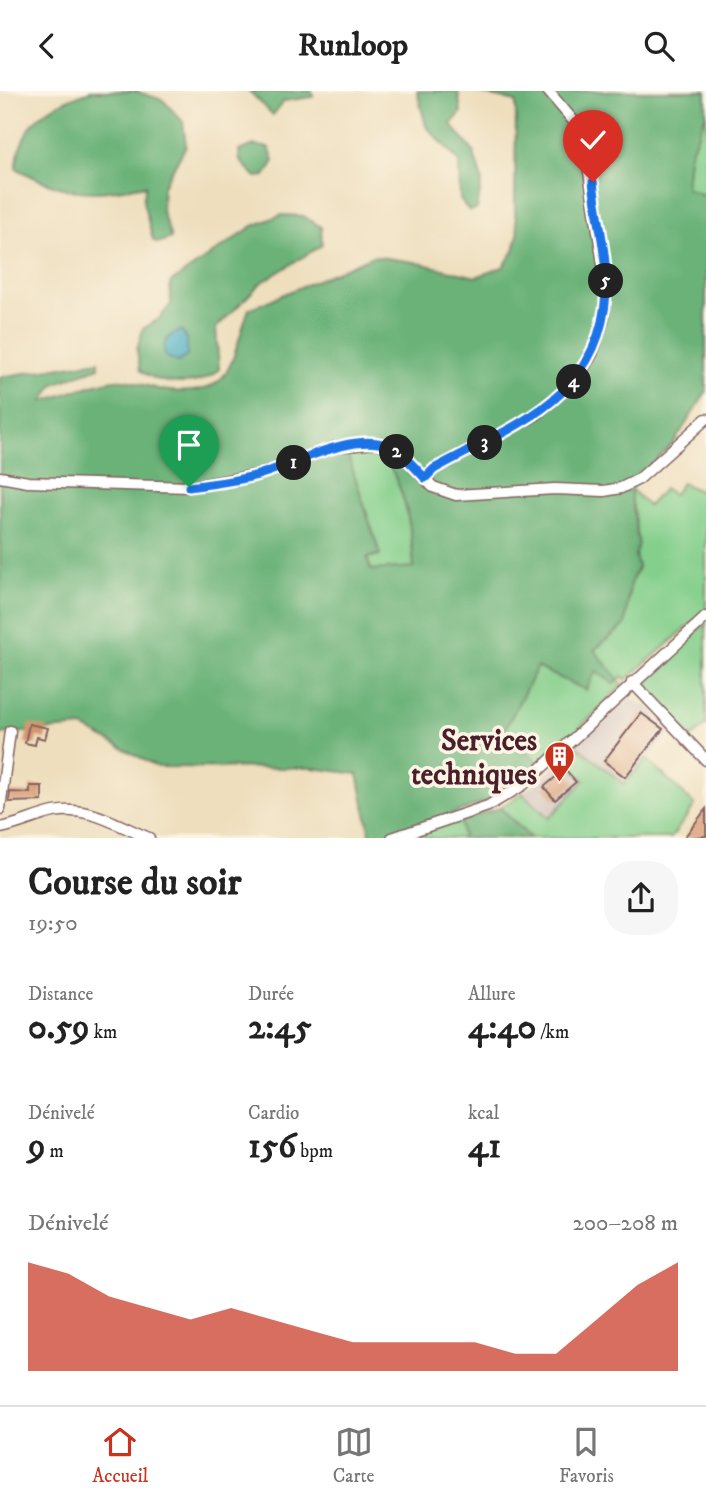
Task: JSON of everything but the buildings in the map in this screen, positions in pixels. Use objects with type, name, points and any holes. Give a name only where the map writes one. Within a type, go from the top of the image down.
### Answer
[{"type":"street","points":[[425,478],[434,469],[536,415],[577,379],[592,353],[603,321],[607,290],[583,132],[548,91]]},
{"type":"street","points":[[0,477],[28,482],[189,487],[257,475],[335,447],[375,443],[389,446],[405,458],[433,487],[456,495],[621,488],[648,471],[706,419]]},
{"type":"street","points":[[392,838],[473,811],[519,787],[547,767],[632,682],[706,617]]},
{"type":"street","points":[[632,682],[706,760]]},
{"type":"street","points":[[0,809],[9,731]]},
{"type":"street","points":[[0,828],[51,813],[77,810],[95,814],[149,838]]},
{"type":"shaded area","points":[[626,695],[643,706],[646,703],[672,731],[624,784],[578,747],[586,780],[548,818],[522,793],[542,779]]},
{"type":"green space","points":[[91,91],[135,91],[163,100],[183,122],[186,146],[163,186],[162,211],[171,238],[158,243],[153,240],[143,201],[146,185],[109,191],[79,191],[50,184],[16,168],[19,151],[31,126],[62,102]]},
{"type":"green space","points":[[249,91],[312,91],[313,97],[284,101],[273,115]]},
{"type":"green space","points":[[417,91],[458,91],[461,113],[451,124],[473,151],[482,180],[477,209],[469,211],[460,200],[459,161],[426,126]]},
{"type":"green space","points":[[472,91],[706,91],[706,114],[689,156],[686,188],[706,196],[706,392],[675,441],[630,488],[638,543],[635,556],[638,567],[630,584],[625,625],[594,650],[619,680],[614,684],[596,671],[586,690],[537,667],[504,731],[542,766],[488,801],[384,838],[371,838],[358,774],[312,768],[158,767],[83,727],[0,734],[0,377],[99,361],[99,367],[54,384],[43,401],[115,380],[132,381],[162,390],[186,392],[204,389],[216,383],[232,361],[249,309],[373,256],[414,262],[476,277],[503,267],[514,251],[518,234],[515,213],[516,102]],"holes":[[[382,453],[390,466],[406,508],[414,567],[371,570],[367,558],[380,554],[348,456]]]},
{"type":"green space","points":[[706,114],[706,196],[686,188],[689,156]]},
{"type":"green space","points":[[254,145],[269,148],[274,161],[265,176],[256,177],[240,161],[239,151]]},
{"type":"green space","points":[[281,215],[303,216],[321,227],[322,245],[261,283],[216,328],[219,369],[201,380],[180,383],[158,379],[140,370],[137,350],[143,329],[159,319],[171,304],[170,283],[253,226]]},
{"type":"green space","points":[[382,453],[402,493],[414,568],[371,570],[367,558],[380,555],[348,456]]},
{"type":"green space","points":[[682,483],[706,494],[706,611],[626,680],[622,676],[619,680],[622,685],[542,766],[504,731],[537,667],[586,690],[594,650],[625,625],[630,584],[638,568],[635,556],[638,542],[630,488],[648,506],[664,489],[674,494]]},
{"type":"green space","points":[[706,623],[706,725],[691,738],[648,691],[648,674]]},
{"type":"green space","points":[[577,746],[624,784],[647,759],[695,805],[671,838],[530,838],[500,808],[522,793],[549,818],[585,780],[564,762]]},
{"type":"green space","points":[[500,808],[530,838],[463,838],[460,820]]},
{"type":"green space","points":[[460,820],[463,838],[402,838]]},
{"type":"water","points":[[181,330],[187,339],[187,356],[178,362],[165,356],[164,346],[169,337]]},
{"type":"place","name":"Services techniques","points":[[560,784]]},
{"type":"route","points":[[189,487],[257,475],[335,447],[375,443],[389,446],[425,478],[434,469],[536,415],[577,379],[592,353],[603,321],[607,290],[593,182]]}]
